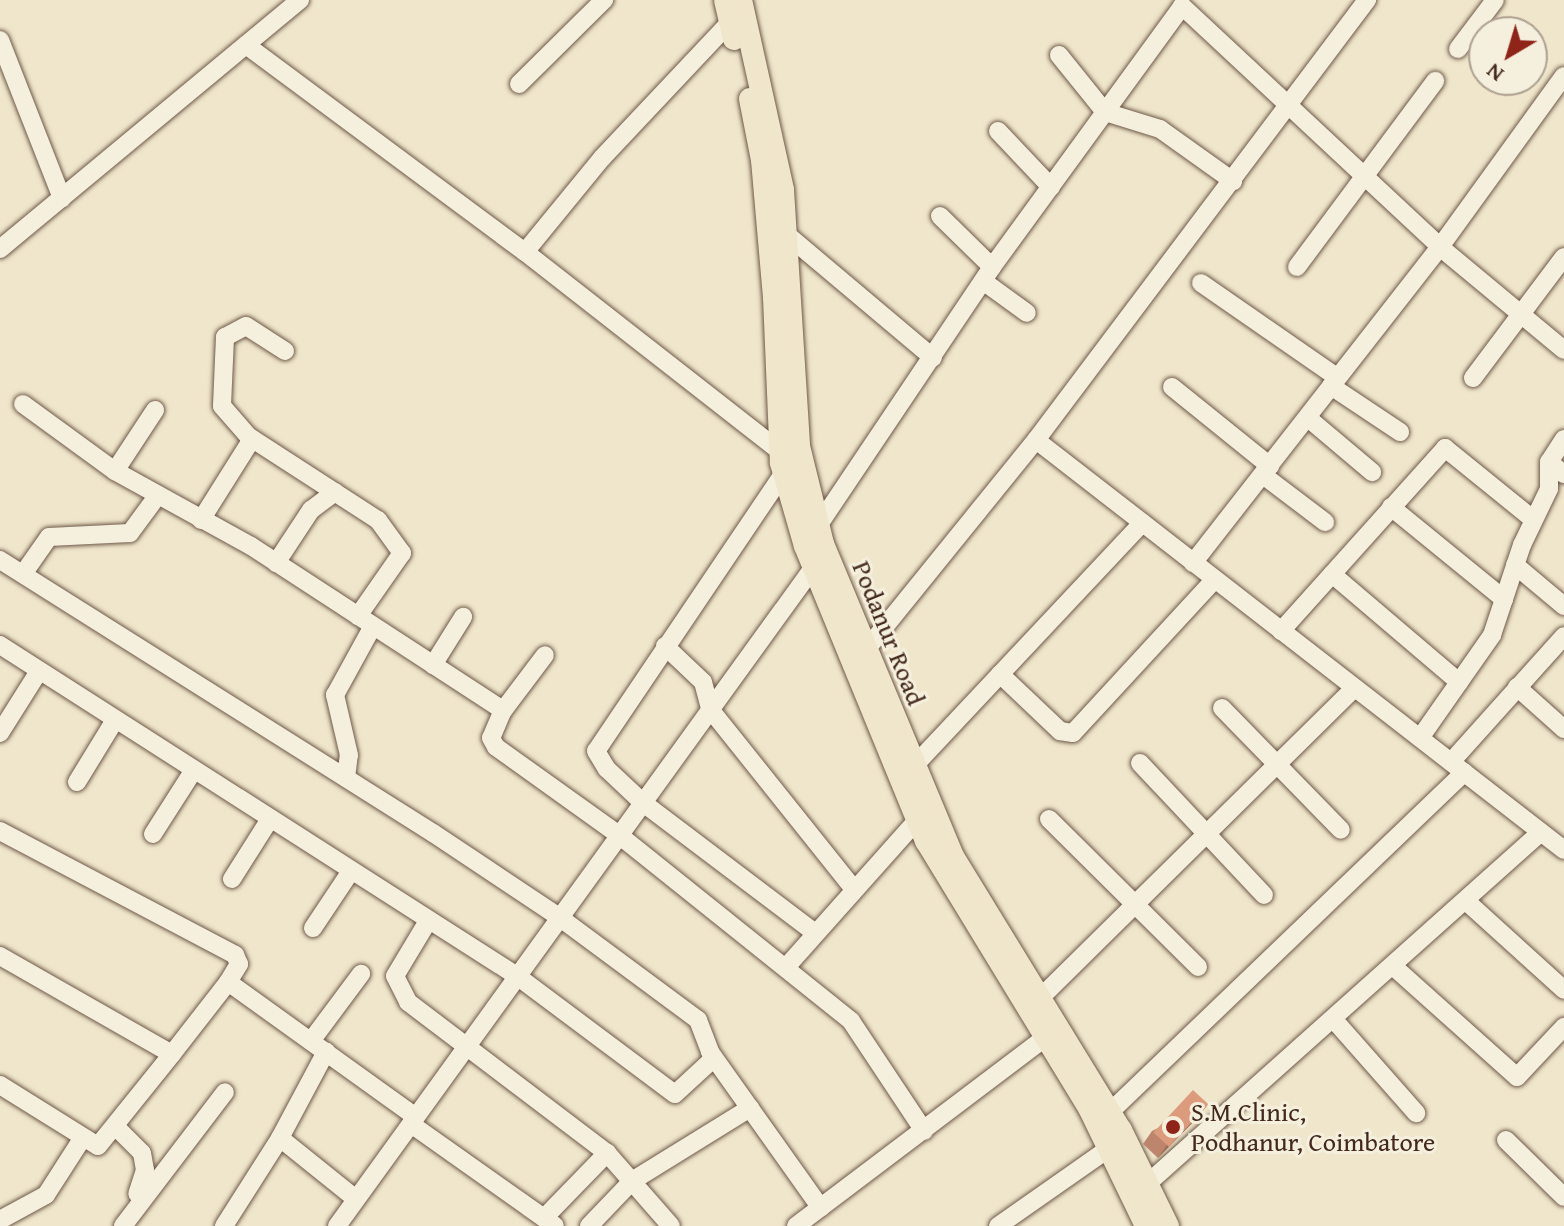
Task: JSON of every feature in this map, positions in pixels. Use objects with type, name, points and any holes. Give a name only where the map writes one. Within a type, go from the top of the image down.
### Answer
[{"type":"main road","name":"Podanur Road","points":[[741,0],[776,145],[786,234],[799,446],[818,526],[821,564],[865,651],[954,858],[1034,1004]]},
{"type":"main road","points":[[727,11],[762,160],[782,463],[917,820],[1052,1032],[1110,1112],[1168,1226]]},
{"type":"main road","points":[[1052,1032],[1146,1226]]},
{"type":"street","points":[[0,249],[300,0]]},
{"type":"street","points":[[519,84],[604,0]]},
{"type":"street","points":[[865,651],[1036,440],[1290,107],[1367,0]]},
{"type":"street","points":[[1458,49],[1495,0]]},
{"type":"street","points":[[818,526],[988,274],[1184,3],[1440,247],[1564,350]]},
{"type":"street","points":[[525,252],[727,11]]},
{"type":"street","points":[[0,40],[62,198]]},
{"type":"street","points":[[246,45],[525,252],[782,463],[596,751],[607,769],[642,802],[815,933]]},
{"type":"street","points":[[1059,55],[1105,112],[1160,129],[1233,181]]},
{"type":"street","points":[[1193,563],[1440,247],[1564,76]]},
{"type":"street","points":[[1297,267],[1435,81]]},
{"type":"street","points":[[998,131],[1051,187]]},
{"type":"street","points":[[940,216],[988,274],[1027,313]]},
{"type":"street","points":[[786,234],[933,358]]},
{"type":"street","points":[[1473,378],[1564,257]]},
{"type":"street","points":[[1201,283],[1400,432]]},
{"type":"street","points":[[285,351],[246,326],[225,337],[222,406],[252,439],[378,520],[402,553],[365,621],[335,695],[349,755],[346,778]]},
{"type":"street","points":[[1172,387],[1325,522]]},
{"type":"street","points":[[23,404],[115,471],[276,563],[502,712]]},
{"type":"street","points":[[115,471],[155,410]]},
{"type":"street","points":[[1308,418],[1372,472]]},
{"type":"street","points":[[201,520],[252,439]]},
{"type":"street","points":[[1420,738],[1492,635],[1515,565],[1549,489],[1549,462],[1564,439]]},
{"type":"street","points":[[1036,440],[1564,850]]},
{"type":"street","points":[[1281,631],[1445,448],[1534,520]]},
{"type":"street","points":[[1549,462],[1564,474]]},
{"type":"street","points":[[276,563],[311,510],[335,492]]},
{"type":"street","points":[[23,574],[49,537],[130,533],[158,495]]},
{"type":"street","points":[[1391,507],[1504,599]]},
{"type":"street","points":[[913,767],[1142,523]]},
{"type":"street","points":[[0,560],[346,778],[559,917],[698,1020],[714,1058],[821,1208]]},
{"type":"street","points":[[337,1226],[642,802],[821,564]]},
{"type":"street","points":[[1515,565],[1564,606]]},
{"type":"street","points":[[1332,574],[1459,682]]},
{"type":"street","points":[[1000,674],[1060,731],[1073,733],[1214,580]]},
{"type":"street","points":[[433,665],[463,617]]},
{"type":"street","points":[[1110,1112],[1457,767],[1517,687],[1564,636]]},
{"type":"street","points":[[0,645],[517,976],[675,1094],[714,1058]]},
{"type":"street","points":[[665,646],[703,682],[710,709],[853,888]]},
{"type":"street","points":[[545,655],[502,712],[491,738],[496,747],[619,835],[788,965],[851,1021],[924,1131]]},
{"type":"street","points":[[0,733],[39,671]]},
{"type":"street","points":[[1517,687],[1564,729]]},
{"type":"street","points":[[1034,1004],[1135,901],[1355,688]]},
{"type":"street","points":[[1222,708],[1341,830]]},
{"type":"street","points":[[77,782],[115,720]]},
{"type":"street","points":[[1140,763],[1264,895]]},
{"type":"street","points":[[153,834],[194,770]]},
{"type":"street","points":[[232,879],[270,819]]},
{"type":"street","points":[[1049,819],[1135,901],[1198,967]]},
{"type":"street","points":[[788,965],[853,888],[917,820]]},
{"type":"street","points":[[0,831],[235,955],[239,964],[117,1128],[98,1146],[82,1139],[0,1085]]},
{"type":"street","points":[[1147,1184],[1335,1021],[1541,832]]},
{"type":"street","points":[[313,928],[351,871]]},
{"type":"street","points":[[1466,901],[1564,990]]},
{"type":"street","points":[[428,921],[399,963],[396,986],[408,1002],[469,1043],[607,1153],[671,1226]]},
{"type":"street","points":[[0,956],[172,1054]]},
{"type":"street","points":[[1394,967],[1517,1077],[1564,1027]]},
{"type":"street","points":[[224,1226],[280,1138],[318,1046],[361,974]]},
{"type":"street","points":[[228,982],[318,1046],[550,1222],[607,1153]]},
{"type":"street","points":[[1335,1021],[1416,1113]]},
{"type":"street","points":[[796,1226],[1052,1032]]},
{"type":"street","points":[[123,1226],[225,1092]]},
{"type":"street","points":[[589,1226],[632,1181],[750,1108]]},
{"type":"street","points":[[117,1128],[142,1153],[145,1170],[123,1226]]},
{"type":"street","points":[[280,1138],[356,1199]]},
{"type":"street","points":[[0,1220],[46,1195],[82,1139]]},
{"type":"street","points":[[1506,1140],[1564,1197]]},
{"type":"street","points":[[998,1226],[1108,1149]]},
{"type":"building","points":[[1193,1090],[1208,1104],[1169,1147],[1153,1132]]},
{"type":"place","name":"S.M.Clinic, Podhanur, Coimbatore","points":[[1173,1127]]}]
